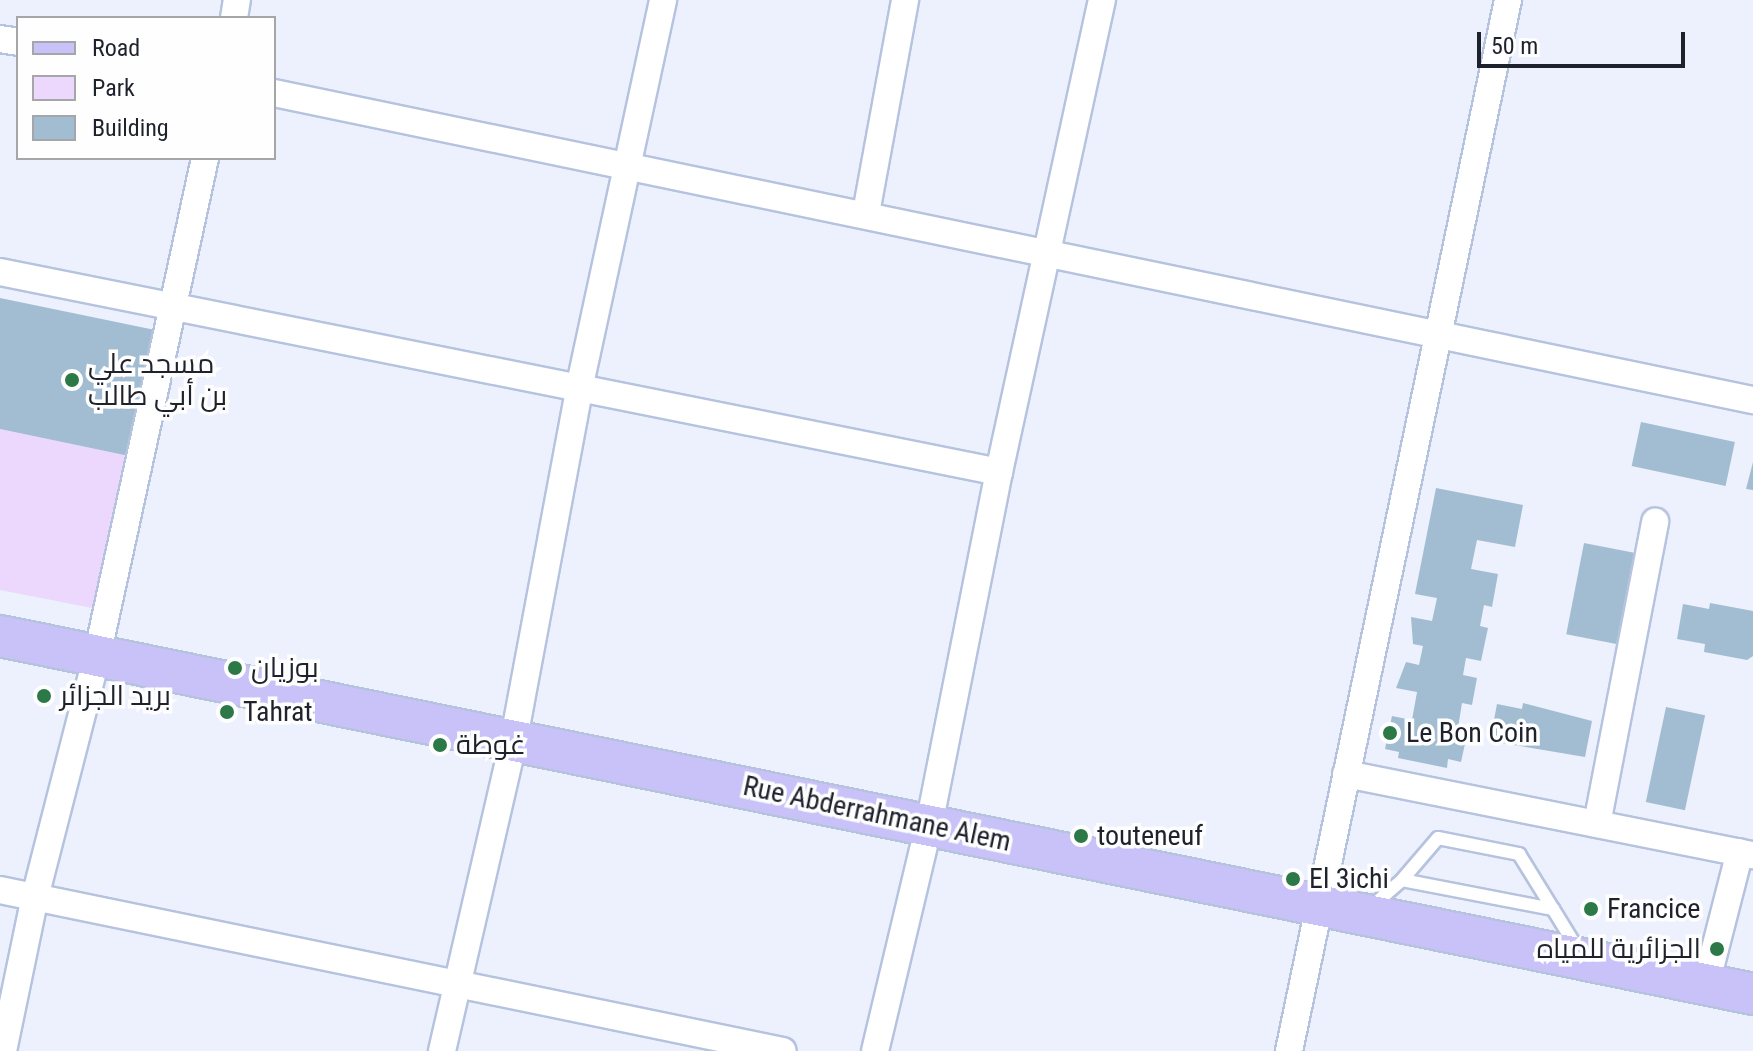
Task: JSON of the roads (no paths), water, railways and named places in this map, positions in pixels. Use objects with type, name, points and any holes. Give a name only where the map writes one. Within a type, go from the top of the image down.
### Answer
[{"type":"main road","name":"Rue Abderrahmane Alem","points":[[0,636],[514,738],[1317,908],[1753,994]]},
{"type":"street","points":[[442,1051],[455,983],[514,738],[579,389],[630,165],[663,0]]},
{"type":"street","points":[[866,213],[905,0]]},
{"type":"street","points":[[875,1051],[929,825],[999,472],[1050,250],[1102,0]]},
{"type":"street","points":[[1289,1051],[1508,0]]},
{"type":"street","points":[[276,93],[1050,250],[1439,336],[1753,400]]},
{"type":"street","points":[[3,1051],[35,897],[97,656],[205,160]]},
{"type":"street","points":[[0,272],[999,472]]},
{"type":"street","points":[[1597,824],[1655,522]]},
{"type":"street","points":[[1346,774],[1746,854],[1706,984]]},
{"type":"street","points":[[0,890],[783,1051]]},
{"type":"lane","points":[[1361,916],[1402,880],[1438,838],[1479,846],[1519,854],[1585,960]]},
{"type":"lane","points":[[1402,880],[1553,909]]},
{"type":"place","name":"مسجد علي بن أبي طالب","points":[[72,380]]},
{"type":"place","name":"بوزيان","points":[[235,668]]},
{"type":"place","name":"بريد الجزائر","points":[[44,696]]},
{"type":"place","name":"Tahrat","points":[[227,712]]},
{"type":"place","name":"Le Bon Coin","points":[[1390,733]]},
{"type":"place","name":"غوطة","points":[[440,745]]},
{"type":"place","name":"touteneuf","points":[[1081,836]]},
{"type":"place","name":"El 3ichi","points":[[1293,879]]},
{"type":"place","name":"Francice","points":[[1591,909]]},
{"type":"place","name":"الجزائرية للمياه","points":[[1717,949]]}]
